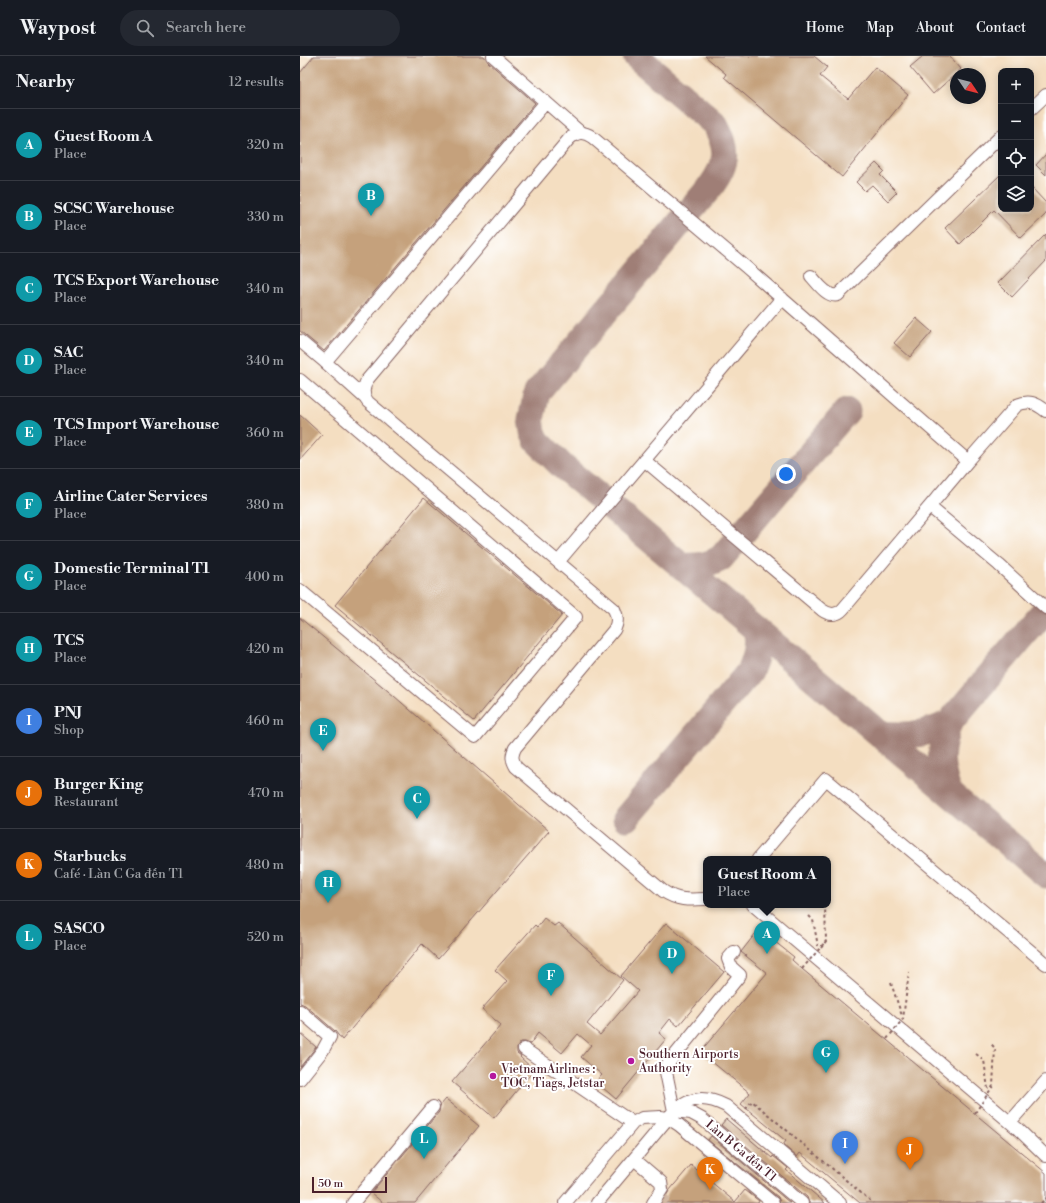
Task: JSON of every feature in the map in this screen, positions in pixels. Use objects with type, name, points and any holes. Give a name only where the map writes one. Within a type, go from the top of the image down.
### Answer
[{"type":"street","points":[[493,56],[580,132],[588,134],[592,137],[782,298],[968,461]]},
{"type":"street","points":[[1034,106],[1046,95]]},
{"type":"street","points":[[324,362],[546,102]]},
{"type":"street","points":[[364,397],[363,392],[367,380],[378,366],[569,139],[580,132]]},
{"type":"street","points":[[811,276],[828,293],[834,296],[838,295],[998,139]]},
{"type":"street","points":[[558,562],[782,298]]},
{"type":"street","points":[[300,341],[368,402],[614,609],[617,622],[614,630],[518,743],[512,754],[514,763],[520,771],[663,892],[673,898],[683,900],[703,899]]},
{"type":"street","points":[[300,380],[576,617],[475,738],[300,590]]},
{"type":"street","points":[[644,460],[822,610],[830,614],[837,614],[843,609],[1017,405],[1024,402],[1032,402],[1046,411]]},
{"type":"street","points":[[930,506],[989,556],[1046,608]]},
{"type":"street","points":[[761,856],[826,779],[1046,964]]},
{"type":"street","points":[[757,908],[1010,1122],[1046,1156]]},
{"type":"street","points":[[734,952],[728,959],[730,964],[740,976],[667,1065],[666,1072],[671,1115],[690,1133],[773,1203]]},
{"type":"street","points":[[300,1012],[330,1037],[323,1050],[300,1079]]},
{"type":"street","points":[[524,1049],[633,1123],[565,1203]]},
{"type":"street","points":[[1010,1122],[1046,1081]]},
{"type":"street","points":[[597,1203],[671,1115],[688,1101],[700,1099],[711,1100],[726,1106],[840,1203]]},
{"type":"street","points":[[352,1203],[433,1107]]},
{"type":"street","name":"Làn B Ga đến T1","points":[[633,1123],[642,1118],[651,1116],[691,1113],[702,1119],[802,1203]]},
{"type":"street","points":[[634,1159],[661,1182],[662,1189],[653,1203]]},
{"type":"path","points":[[802,968],[826,941],[825,908]]},
{"type":"path","points":[[809,916],[813,920],[819,950]]},
{"type":"path","points":[[887,1039],[903,1019],[909,972]]},
{"type":"path","points":[[891,982],[903,1019]]},
{"type":"path","points":[[975,1113],[993,1086],[996,1048],[990,1043]]},
{"type":"path","points":[[976,1054],[984,1060],[989,1092]]},
{"type":"path","points":[[752,1101],[873,1203]]},
{"type":"path","points":[[1041,1203],[1046,1198]]},
{"type":"building","points":[[314,56],[484,56],[488,62],[535,103],[324,351],[300,331],[300,73]]},
{"type":"building","points":[[705,56],[814,56],[827,67],[820,76],[848,99],[875,67],[908,95],[842,177],[724,77],[726,74]]},
{"type":"building","points":[[923,56],[950,56],[960,68],[950,68],[950,79],[933,94],[910,67]]},
{"type":"building","points":[[1046,154],[1046,175],[1036,165]]},
{"type":"building","points":[[876,163],[884,171],[880,175],[897,192],[888,201],[872,185],[865,191],[856,182]]},
{"type":"building","points":[[998,177],[998,212],[1034,212],[1034,190],[1046,203],[1046,214],[1021,238],[994,210],[960,244],[945,228]]},
{"type":"building","points":[[1046,234],[1046,261],[1012,297],[998,283]]},
{"type":"building","points":[[916,318],[932,332],[910,357],[894,343]]},
{"type":"building","points":[[300,415],[322,435],[300,460]]},
{"type":"building","points":[[424,498],[562,615],[474,721],[335,605]]},
{"type":"building","points":[[300,618],[394,696],[549,831],[438,959],[422,944],[342,1040],[335,1031],[305,1005],[300,1003]]},
{"type":"building","points":[[544,918],[554,926],[558,923],[623,980],[587,1024],[600,1035],[638,991],[621,976],[666,923],[724,972],[678,1026],[670,1019],[659,1033],[666,1039],[616,1099],[596,1082],[602,1075],[581,1057],[591,1045],[578,1034],[562,1053],[538,1033],[530,1044],[521,1042],[517,1048],[517,1053],[534,1070],[494,1118],[452,1082],[501,1025],[482,1009],[507,981],[495,970],[535,925],[537,927]]},
{"type":"building","points":[[759,929],[794,957],[792,960],[802,969],[1046,1173],[1046,1203],[860,1203],[800,1153],[797,1157],[783,1145],[786,1141],[741,1104],[750,1093],[700,1052],[767,973],[741,952]]},
{"type":"building","points":[[300,1033],[316,1047],[300,1067]]},
{"type":"building","points":[[446,1099],[479,1126],[415,1203],[383,1203],[371,1193],[439,1112],[440,1106]]},
{"type":"building","points":[[726,1119],[772,1158],[773,1156],[788,1168],[786,1170],[825,1203],[809,1203],[807,1197],[721,1125]]},
{"type":"building","points":[[711,1136],[790,1203],[780,1203],[778,1197],[708,1140]]},
{"type":"building","points":[[691,1165],[735,1202],[745,1190],[759,1201],[758,1203],[662,1203],[669,1191]]},
{"type":"taxiway","points":[[636,56],[715,124],[723,141],[725,156],[721,170],[711,186],[537,393],[531,419],[533,432],[537,441],[562,466],[1046,875]]},
{"type":"taxiway","points":[[682,566],[712,563],[721,558],[847,411]]},
{"type":"taxiway","points":[[948,791],[941,757],[943,742],[949,723],[1046,609]]},
{"type":"taxiway","points":[[626,818],[750,671],[757,650],[758,640],[756,629]]},
{"type":"taxiway","points":[[880,734],[899,735],[924,733],[949,723]]},
{"type":"tunnel","points":[[659,1196],[667,1203]]},
{"type":"place","name":"SCSC Warehouse","points":[[371,216]]},
{"type":"place","name":"TCS Import Warehouse","points":[[323,751]]},
{"type":"place","name":"TCS Export Warehouse","points":[[417,819]]},
{"type":"place","name":"TCS","points":[[328,903]]},
{"type":"place","name":"Guest Room A","points":[[767,954]]},
{"type":"place","name":"SAC","points":[[672,974]]},
{"type":"place","name":"Airline Cater Services","points":[[551,996]]},
{"type":"place","name":"Southern Airports Authority","points":[[631,1061]]},
{"type":"place","name":"Domestic Terminal T1","points":[[826,1073]]},
{"type":"place","name":"VietnamAirlines : TOC, Tiags, Jetstar","points":[[493,1076]]},
{"type":"place","name":"SASCO","points":[[424,1159]]},
{"type":"place","name":"PNJ","points":[[845,1164]]},
{"type":"place","name":"Burger King","points":[[910,1170]]},
{"type":"place","name":"Starbucks","points":[[710,1190]]}]
